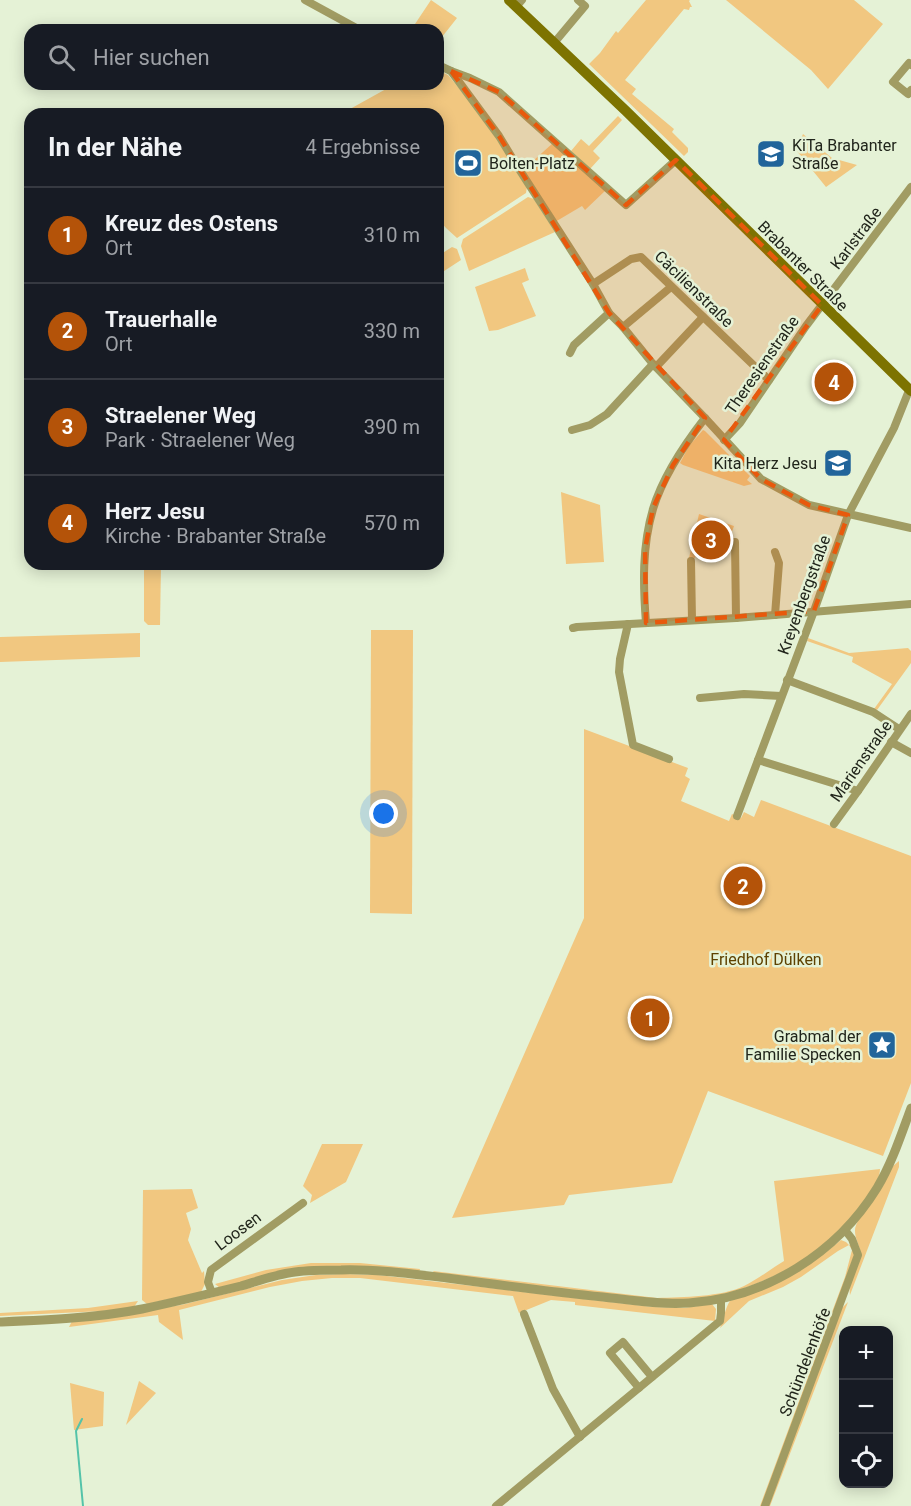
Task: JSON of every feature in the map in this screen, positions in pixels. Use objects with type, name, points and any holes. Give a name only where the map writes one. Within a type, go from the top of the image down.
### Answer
[{"type":"main road","name":"Brabanter Straße","points":[[516,2],[554,43],[910,389]]},
{"type":"street","points":[[304,0],[349,24]]},
{"type":"street","points":[[554,43],[585,6],[578,0]]},
{"type":"street","points":[[911,65],[909,63],[893,82],[908,94],[911,90]]},
{"type":"street","points":[[444,68],[499,92],[627,205],[676,160]]},
{"type":"street","points":[[451,71],[500,136],[609,313],[654,365],[761,479],[809,505],[911,528]]},
{"type":"street","name":"Karlstraße","points":[[822,305],[911,187]]},
{"type":"street","name":"Cäcilienstraße","points":[[593,284],[632,259],[641,257],[769,380]]},
{"type":"street","points":[[623,327],[671,287]]},
{"type":"street","name":"Theresienstraße","points":[[724,440],[740,423],[822,305]]},
{"type":"street","points":[[570,353],[573,345],[609,313]]},
{"type":"street","points":[[572,430],[590,425],[607,414],[703,317]]},
{"type":"street","name":"Kreyenbergstraße","points":[[736,816],[759,760],[848,515],[894,428],[910,389]]},
{"type":"street","points":[[646,623],[645,558],[653,508],[662,485],[691,436],[705,418]]},
{"type":"street","points":[[735,542],[736,618]]},
{"type":"street","points":[[775,552],[779,563],[775,615]]},
{"type":"street","points":[[691,561],[692,620]]},
{"type":"street","points":[[573,628],[911,604]]},
{"type":"street","points":[[628,624],[620,659],[620,672],[633,746],[669,759]]},
{"type":"street","points":[[787,680],[873,712],[900,729]]},
{"type":"street","points":[[699,698],[744,694],[781,696]]},
{"type":"street","name":"Marienstraße","points":[[834,824],[911,714]]},
{"type":"street","points":[[891,742],[911,753]]},
{"type":"street","points":[[759,760],[858,791]]},
{"type":"street","points":[[0,1322],[140,1310],[293,1272],[342,1270],[424,1276],[661,1303],[690,1303],[721,1299],[784,1276],[815,1256],[844,1230],[878,1187],[890,1163],[911,1108]]},
{"type":"street","name":"Loosen","points":[[212,1293],[208,1282],[211,1270],[303,1203]]},
{"type":"street","name":"Schündelenhöfe","points":[[765,1506],[858,1255],[852,1239],[844,1230]]},
{"type":"street","points":[[496,1506],[720,1321],[721,1299]]},
{"type":"street","points":[[524,1314],[553,1389],[580,1437]]},
{"type":"street","points":[[639,1388],[610,1353],[622,1342],[652,1377]]},
{"type":"highlighted area","points":[[451,71],[499,92],[626,205],[676,160],[822,305],[724,440],[761,479],[809,505],[848,515],[814,611],[646,623],[645,549],[653,508],[673,465],[705,418],[609,313],[499,136]]},
{"type":"green space","points":[[431,0],[457,18],[444,34],[444,24],[415,24]]},
{"type":"green space","points":[[646,0],[690,0],[692,7],[689,10],[684,9],[625,80],[636,89],[632,94],[674,129],[672,132],[688,148],[684,156],[589,64]]},
{"type":"green space","points":[[726,0],[854,0],[883,24],[828,89],[811,70]]},
{"type":"green space","name":"Bolten-Platz","points":[[444,73],[473,105],[497,138],[527,187],[526,193],[457,238],[444,226],[444,108],[352,108],[384,90],[444,90]]},
{"type":"green space","points":[[618,116],[622,120],[593,151],[600,158],[590,169],[571,151],[581,139],[589,146]]},
{"type":"green space","points":[[803,134],[832,158],[857,165],[826,187],[796,150]]},
{"type":"green space","points":[[553,143],[606,190],[585,210],[582,206],[555,222],[523,170]]},
{"type":"green space","points":[[528,197],[534,199],[555,232],[469,271],[461,246],[463,239]]},
{"type":"green space","points":[[452,247],[457,249],[461,260],[444,271],[444,252]]},
{"type":"green space","points":[[525,268],[529,280],[522,283],[536,316],[489,331],[475,287]]},
{"type":"green space","points":[[703,430],[750,476],[747,480],[752,484],[744,486],[680,463],[689,446]]},
{"type":"green space","points":[[561,492],[600,505],[604,562],[566,564]]},
{"type":"green space","points":[[699,514],[734,526],[728,543],[728,555],[697,555],[694,559],[689,558]]},
{"type":"green space","points":[[144,570],[161,570],[160,625],[148,625],[144,621]]},
{"type":"green space","points":[[371,630],[413,630],[412,914],[370,913]]},
{"type":"green space","points":[[140,633],[140,657],[0,662],[0,637]]},
{"type":"green space","points":[[808,638],[849,653],[908,648],[911,651],[911,663],[877,710],[874,709],[892,684],[852,662],[853,657],[807,641]]},
{"type":"green space","name":"Friedhof Dülken","points":[[584,729],[688,768],[685,776],[690,779],[681,801],[729,821],[732,814],[741,818],[744,812],[754,817],[761,800],[911,856],[911,1083],[883,1156],[708,1091],[672,1183],[569,1195],[564,1205],[452,1218],[584,918]]},
{"type":"green space","points":[[322,1144],[363,1144],[346,1182],[310,1203],[312,1195],[303,1186]]},
{"type":"green space","points":[[899,1161],[899,1167],[850,1295],[851,1281],[860,1259],[855,1235],[856,1226],[877,1189]]},
{"type":"green space","points":[[880,1169],[872,1190],[862,1204],[833,1237],[817,1250],[780,1273],[739,1290],[719,1295],[685,1300],[644,1299],[435,1274],[433,1271],[657,1298],[702,1296],[735,1290],[784,1261],[774,1181]]},
{"type":"green space","points":[[192,1189],[198,1208],[186,1213],[191,1229],[188,1240],[202,1273],[204,1271],[205,1284],[201,1292],[147,1304],[142,1300],[143,1190]]},
{"type":"green space","points":[[841,1240],[849,1245],[801,1277],[749,1301],[720,1328],[730,1301],[826,1252]]},
{"type":"green space","points":[[852,1244],[855,1253],[762,1506],[760,1506],[845,1277],[852,1250],[849,1245]]},
{"type":"green space","points":[[311,1263],[360,1263],[420,1269],[419,1272],[334,1267],[220,1288],[215,1284],[266,1270]]},
{"type":"green space","points":[[344,1274],[378,1275],[653,1307],[684,1308],[712,1304],[716,1309],[715,1321],[575,1305],[575,1302],[551,1300],[519,1313],[513,1296],[360,1278],[332,1278],[270,1287],[179,1310],[183,1340],[159,1322],[158,1315],[69,1327],[72,1321],[181,1305],[282,1280]]},
{"type":"green space","points":[[138,1301],[134,1307],[103,1311],[0,1316],[0,1313],[88,1308]]},
{"type":"green space","points":[[848,1302],[770,1506],[767,1506],[842,1308]]},
{"type":"green space","points":[[139,1381],[156,1393],[126,1425]]},
{"type":"green space","points":[[70,1383],[104,1392],[103,1426],[74,1430]]},
{"type":"waterway","points":[[82,1419],[76,1431],[83,1506]]},
{"type":"place","name":"KiTa Brabanter Straße","points":[[771,154]]},
{"type":"place","name":"Bolten-Platz","points":[[468,163]]},
{"type":"place","name":"Herz Jesu","points":[[834,382]]},
{"type":"place","name":"Kita Herz Jesu","points":[[838,463]]},
{"type":"place","name":"Straelener Weg","points":[[711,540]]},
{"type":"place","name":"Trauerhalle","points":[[743,886]]},
{"type":"place","name":"Kreuz des Ostens","points":[[650,1018]]},
{"type":"place","name":"Grabmal der Familie Specken","points":[[882,1045]]}]
